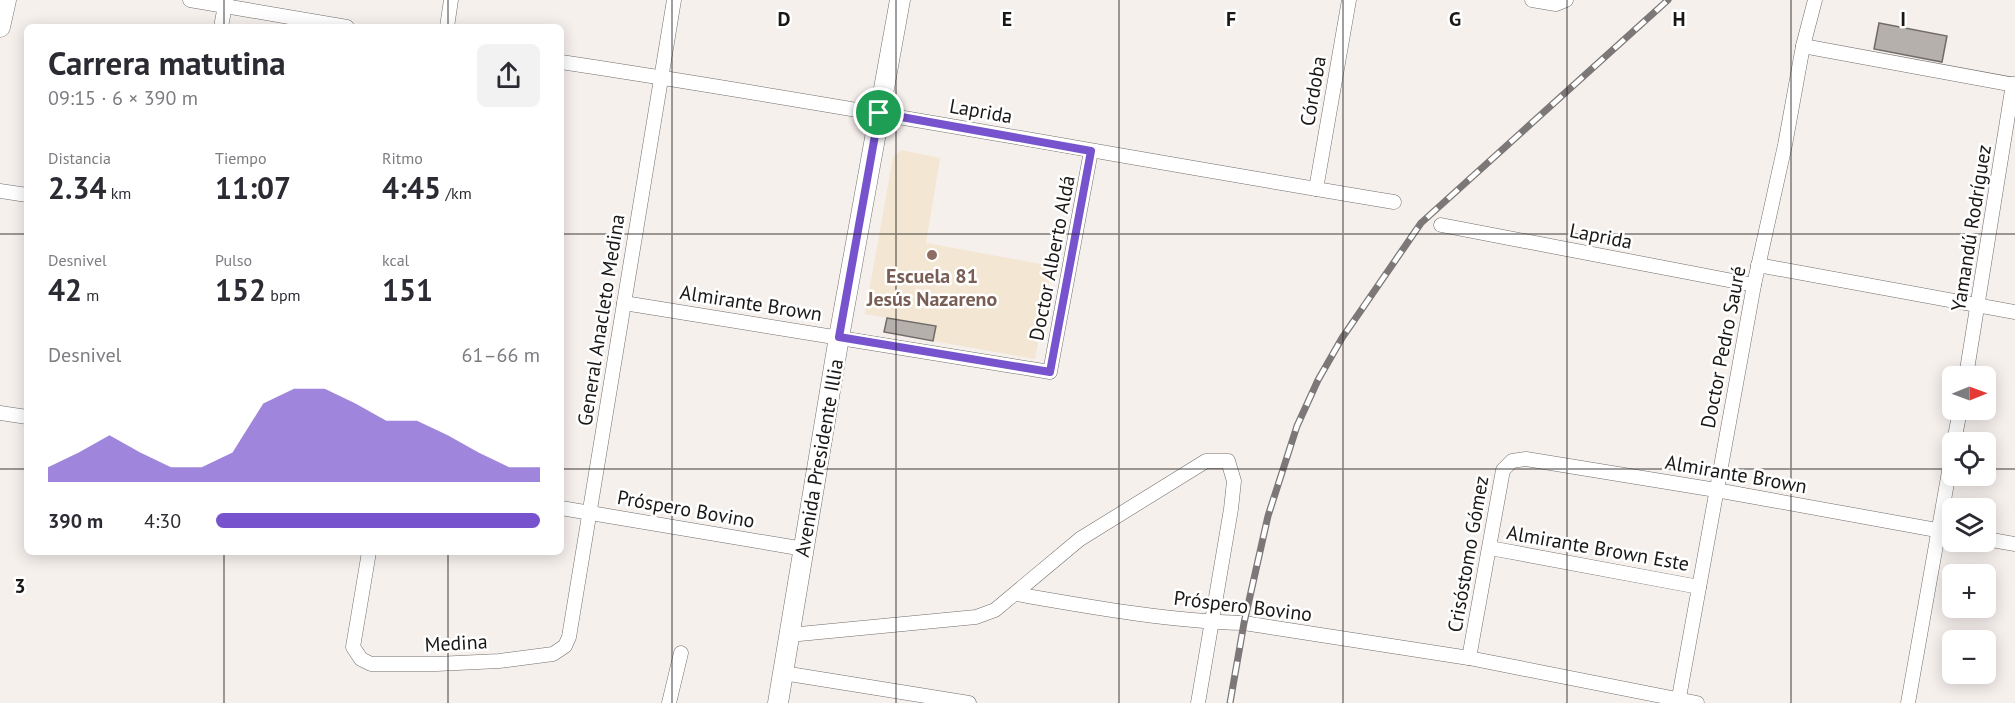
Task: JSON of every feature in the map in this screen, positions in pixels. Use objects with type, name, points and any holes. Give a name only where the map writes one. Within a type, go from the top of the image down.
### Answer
[{"type":"main road","points":[[0,27],[6,0]]},
{"type":"main road","name":"Avenida Presidente Illia","points":[[778,703],[839,337],[900,0]]},
{"type":"street","points":[[190,0],[226,3],[332,24]]},
{"type":"street","points":[[448,24],[452,0]]},
{"type":"street","name":"General Anacleto Medina","points":[[565,646],[569,638],[674,0]]},
{"type":"street","name":"Córdoba","points":[[1316,189],[1349,0]]},
{"type":"street","points":[[1532,0],[1556,4],[1566,0]]},
{"type":"street","name":"Doctor Pedro Sauré","points":[[1679,701],[1754,285],[1785,145],[1803,46],[1815,0]]},
{"type":"street","points":[[222,24],[226,3]]},
{"type":"street","points":[[1803,46],[2014,85]]},
{"type":"street","name":"Laprida","points":[[564,62],[879,113],[1394,202]]},
{"type":"street","name":"Yamandú Rodríguez","points":[[1968,366],[2014,85]]},
{"type":"street","name":"Doctor Alberto Aldá","points":[[1050,372],[1091,151]]},
{"type":"street","points":[[0,191],[24,195]]},
{"type":"street","name":"Laprida","points":[[1441,225],[1754,285]]},
{"type":"street","points":[[1758,265],[2015,312]]},
{"type":"street","name":"Almirante Brown","points":[[624,303],[1050,372]]},
{"type":"street","points":[[0,413],[24,417]]},
{"type":"street","name":"Almirante Brown","points":[[1512,461],[1526,459],[1716,490],[1942,532]]},
{"type":"street","points":[[789,635],[975,617],[995,610],[1080,539],[1206,461],[1228,461],[1234,481],[1198,703]]},
{"type":"street","name":"Crisóstomo Gómez","points":[[1469,658],[1503,470],[1512,461]]},
{"type":"street","points":[[1908,703],[1946,486]]},
{"type":"street","name":"Próspero Bovino","points":[[564,508],[804,549]]},
{"type":"street","points":[[1996,541],[2015,544]]},
{"type":"street","name":"Almirante Brown Este","points":[[1490,548],[1699,587]]},
{"type":"street","name":"Medina","points":[[368,555],[353,647],[361,659],[371,664],[499,661],[553,654],[565,646]]},
{"type":"street","name":"Próspero Bovino","points":[[1016,594],[1099,608],[1212,622],[1244,623],[1469,658],[1697,703]]},
{"type":"street","points":[[669,703],[681,653]]},
{"type":"street","points":[[783,672],[969,703]]},
{"type":"shaded area","name":"Escuela 81 Jesús Nazareno","points":[[901,150],[940,158],[926,243],[1052,266],[1035,359],[933,341],[936,326],[865,314],[893,157]]},
{"type":"building","points":[[1879,23],[1947,36],[1942,62],[1874,49]]},
{"type":"building","points":[[887,318],[936,326],[933,341],[884,332]]},
{"type":"railway","points":[[1230,703],[1244,623],[1268,516],[1297,426],[1318,380],[1342,338],[1421,223],[1668,0]]},
{"type":"place","name":"Escuela 81 Jesús Nazareno","points":[[932,255]]},
{"type":"route","points":[[879,113],[1091,151],[1050,372],[839,337],[879,113]]}]
